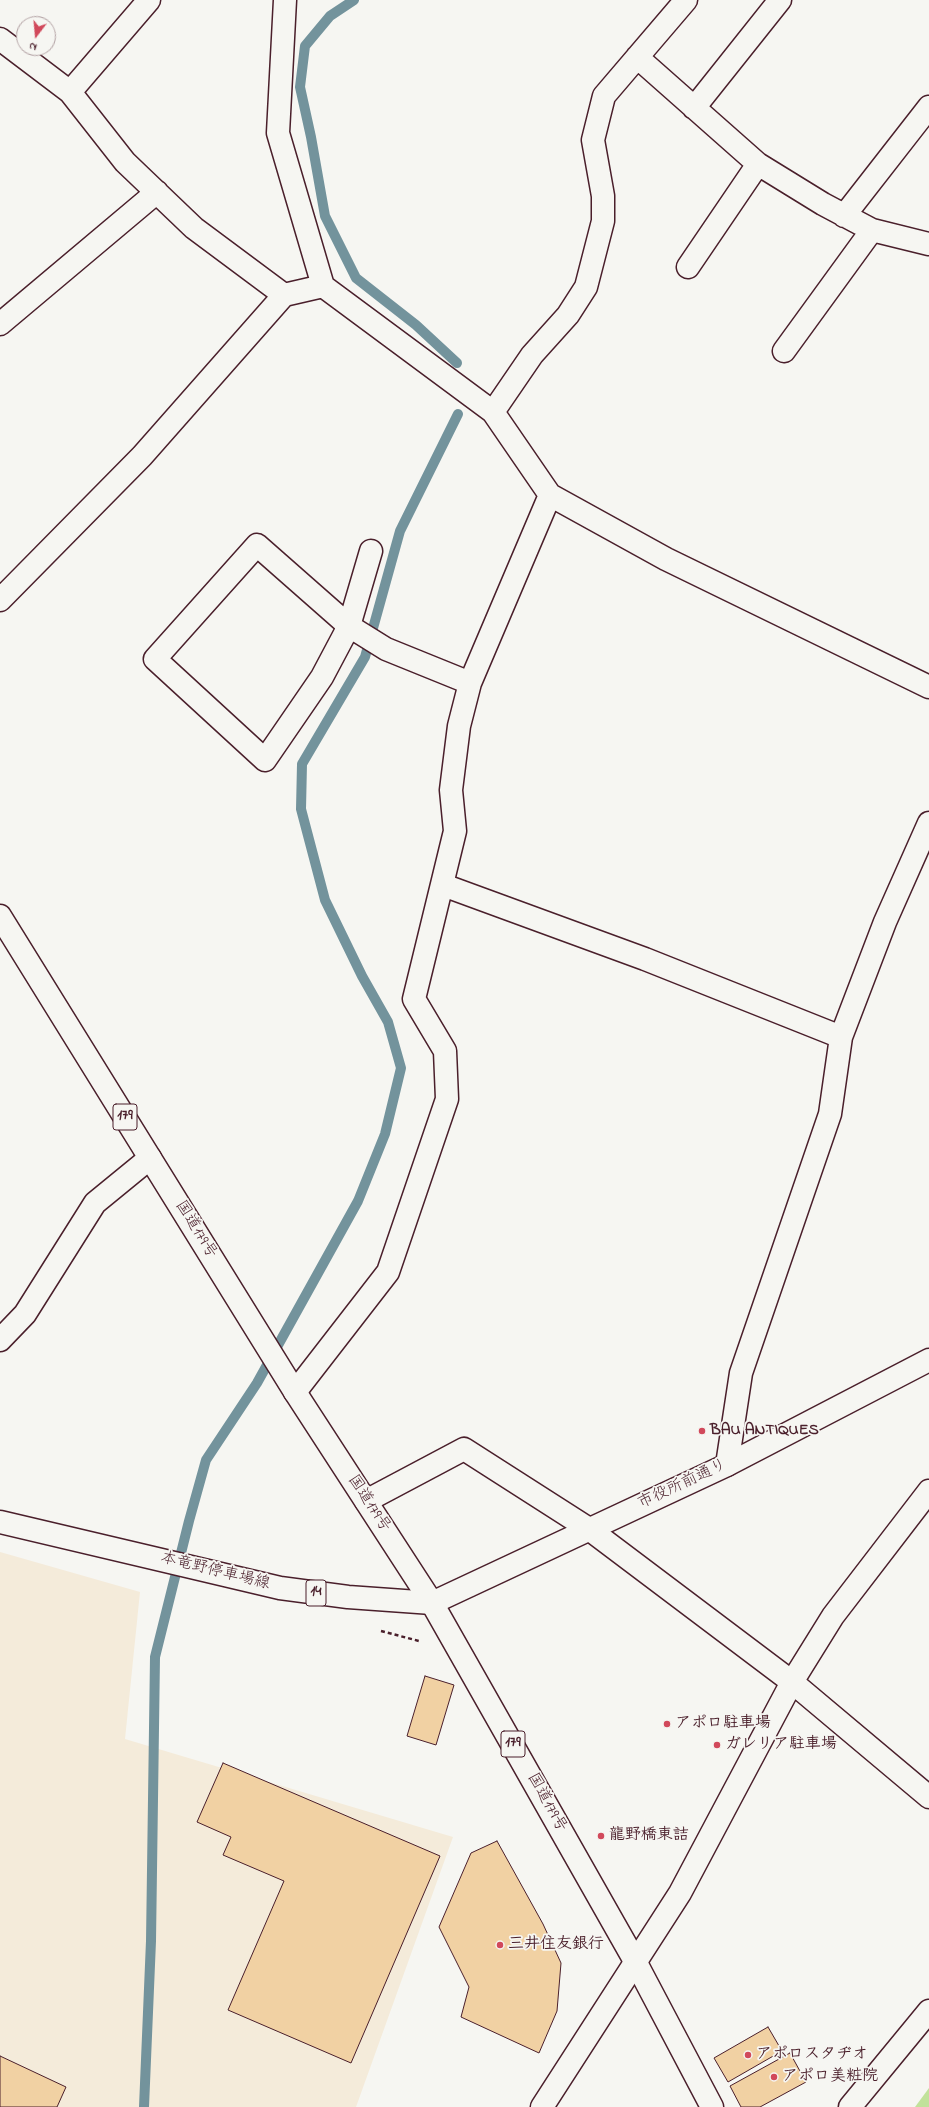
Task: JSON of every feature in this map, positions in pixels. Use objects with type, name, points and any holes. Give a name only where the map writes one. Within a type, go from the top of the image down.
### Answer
[{"type":"main road","points":[[70,92],[149,0]]},
{"type":"main road","points":[[285,0],[278,133],[323,286],[493,412],[550,494],[666,558],[929,687]]},
{"type":"main road","points":[[493,412],[532,355],[568,315],[586,287],[603,222],[603,196],[593,140],[604,96],[686,0]]},
{"type":"main road","points":[[694,108],[780,0]]},
{"type":"main road","points":[[0,39],[70,92],[125,162],[194,228],[284,295]]},
{"type":"main road","points":[[637,57],[758,164],[844,216],[872,230],[929,244]]},
{"type":"main road","points":[[844,216],[929,107]]},
{"type":"main road","points":[[688,267],[758,164]]},
{"type":"main road","points":[[0,324],[157,192]]},
{"type":"main road","points":[[784,351],[872,230]]},
{"type":"main road","points":[[0,600],[142,456],[284,295],[323,286]]},
{"type":"main road","points":[[295,1392],[388,1272],[447,1099],[446,1051],[414,999],[455,831],[452,783],[460,726],[470,683],[550,494]]},
{"type":"main road","points":[[371,551],[349,626],[322,677],[265,760],[155,659],[257,545],[349,626],[386,650],[470,683]]},
{"type":"main road","points":[[727,1465],[741,1373],[830,1114],[841,1037],[884,922],[929,823]]},
{"type":"main road","points":[[443,885],[645,959],[841,1037]]},
{"type":"main road","name":"国道179号","points":[[0,916],[295,1392],[432,1603],[635,1961],[712,2107]]},
{"type":"main road","points":[[0,1340],[25,1314],[95,1202],[150,1158]]},
{"type":"main road","name":"市役所前通り","points":[[432,1603],[727,1465],[929,1360]]},
{"type":"main road","points":[[366,1501],[464,1449],[589,1529],[792,1682],[929,1797]]},
{"type":"main road","points":[[542,2107],[680,1893],[792,1682],[833,1616],[929,1492]]},
{"type":"main road","name":"本竜野停車場線","points":[[0,1522],[154,1558],[202,1571],[280,1588],[348,1598],[432,1603]]},
{"type":"main road","points":[[850,2107],[929,2011]]},
{"type":"shaded area","points":[[0,1552],[140,1592],[125,1739],[453,1837],[356,2107],[0,2107]]},
{"type":"green space","points":[[929,2088],[929,2107],[915,2107]]},
{"type":"building","points":[[425,1676],[454,1685],[436,1745],[407,1736]]},
{"type":"building","points":[[223,1763],[440,1856],[351,2063],[228,2010],[284,1881],[223,1855],[231,1837],[197,1822]]},
{"type":"building","name":"三井住友銀行","points":[[497,1841],[543,1924],[561,1963],[557,2011],[539,2053],[461,2017],[469,1987],[439,1927],[471,1853]]},
{"type":"building","name":"アポロスタヂオ","points":[[768,2027],[782,2051],[728,2082],[714,2058]]},
{"type":"building","name":"アポロ美粧院","points":[[790,2053],[806,2082],[760,2107],[741,2107],[730,2086]]},
{"type":"building","points":[[0,2056],[66,2087],[57,2107],[0,2107]]},
{"type":"waterway","points":[[354,0],[330,16],[305,46],[300,87],[311,137],[325,216],[356,278],[416,325],[457,363]]},
{"type":"waterway","points":[[144,2107],[151,1941],[155,1657],[206,1460],[257,1383],[358,1201],[385,1134],[401,1068],[388,1022],[362,976],[325,900],[301,809],[302,764],[365,657],[400,531],[458,414]]},
{"type":"place","name":"BAU ANTIQUES","points":[[702,1431]]},
{"type":"place","name":"アポロ駐車場","points":[[667,1724]]},
{"type":"place","name":"ガレリア駐車場","points":[[717,1745]]},
{"type":"place","name":"龍野橋東詰","points":[[601,1836]]},
{"type":"place","name":"三井住友銀行","points":[[500,1945]]},
{"type":"place","name":"アポロスタヂオ","points":[[748,2055]]},
{"type":"place","name":"アポロ美粧院","points":[[774,2077]]}]
